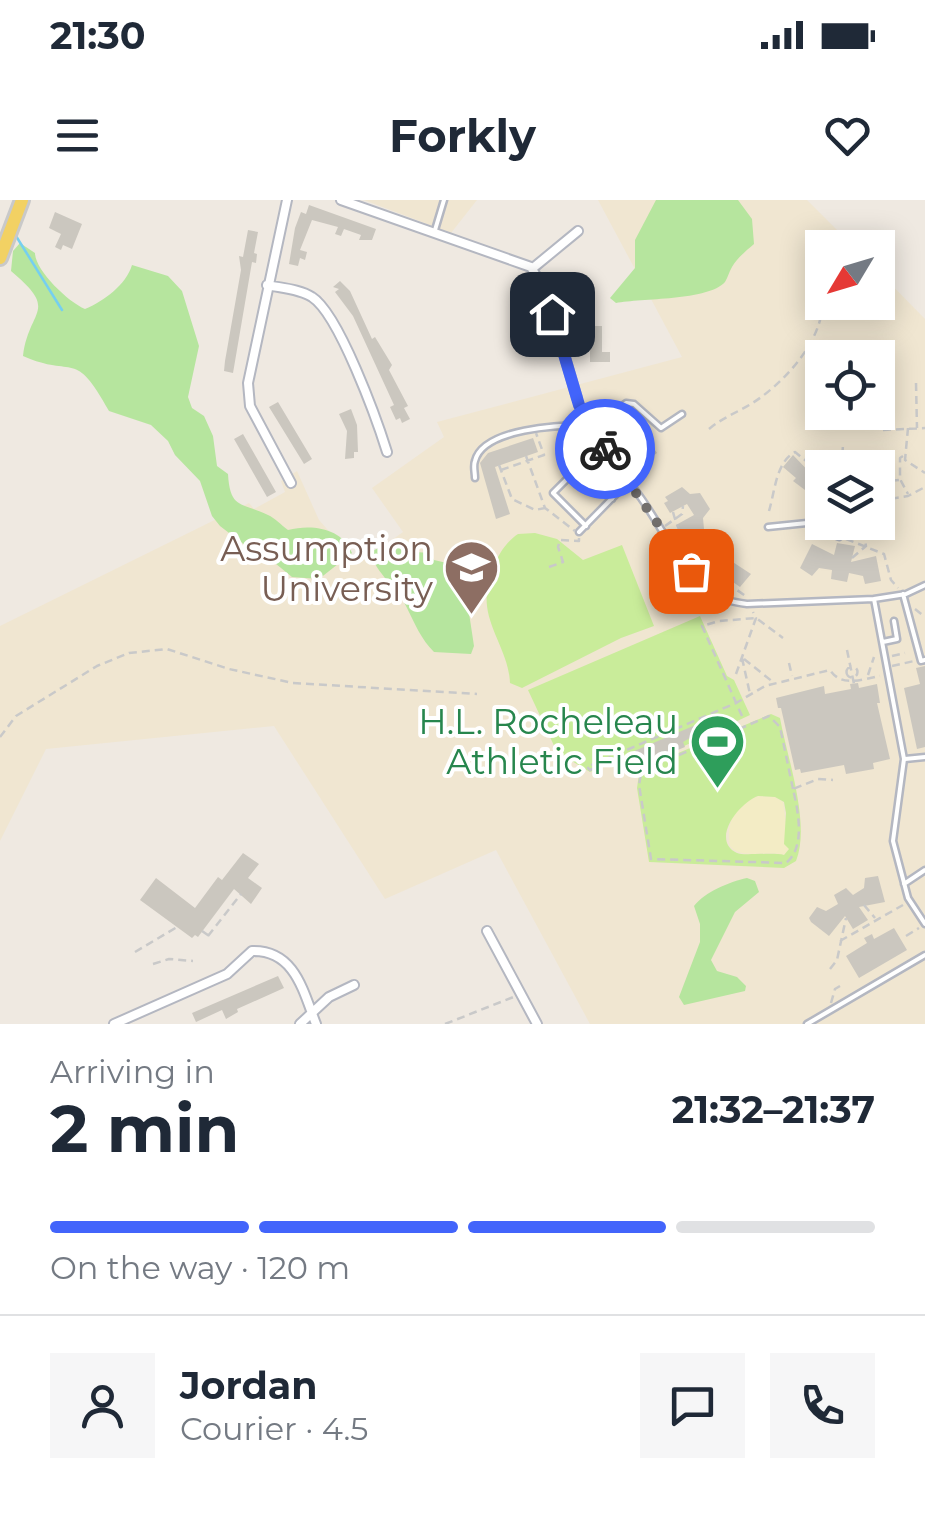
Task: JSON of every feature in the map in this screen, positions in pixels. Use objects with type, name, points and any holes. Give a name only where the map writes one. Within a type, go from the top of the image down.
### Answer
[{"type":"main road","points":[[0,258],[22,200]]},
{"type":"street","points":[[286,200],[249,372],[248,395],[291,484]]},
{"type":"street","points":[[341,200],[533,268],[546,293],[576,398]]},
{"type":"street","points":[[533,268],[578,231]]},
{"type":"street","points":[[267,285],[311,296],[325,310],[373,408],[386,452]]},
{"type":"street","points":[[487,931],[537,1024]]},
{"type":"street","points":[[114,1024],[227,974],[252,951],[272,952],[285,960],[316,1024]]},
{"type":"street","points":[[300,1024],[329,998],[354,985]]},
{"type":"lane","points":[[434,234],[444,200]]},
{"type":"lane","points":[[576,398],[590,427],[698,580],[727,600],[750,604],[874,599],[925,585]]},
{"type":"lane","points":[[475,478],[475,460],[483,448],[512,434],[565,425],[590,427],[626,404],[634,404],[660,428],[682,414]]},
{"type":"lane","points":[[565,425],[566,443],[612,499]]},
{"type":"lane","points":[[582,464],[553,492],[586,526]]},
{"type":"lane","points":[[579,532],[628,482]]},
{"type":"lane","points":[[768,527],[805,523]]},
{"type":"lane","points":[[903,594],[923,660]]},
{"type":"lane","points":[[874,599],[904,759],[893,842],[903,884],[922,926]]},
{"type":"lane","points":[[883,642],[897,639],[894,621]]},
{"type":"lane","points":[[904,759],[925,757]]},
{"type":"lane","points":[[903,884],[925,870]]},
{"type":"lane","points":[[807,1024],[925,955]]},
{"type":"path","points":[[709,429],[755,401],[776,382],[806,349],[819,320]]},
{"type":"path","points":[[916,384],[916,428]]},
{"type":"path","points":[[916,400],[925,400]]},
{"type":"path","points":[[534,428],[544,456],[500,468],[512,499],[534,510],[545,508]]},
{"type":"path","points":[[908,428],[904,455],[900,458],[900,479],[909,496]]},
{"type":"path","points":[[895,429],[925,428]]},
{"type":"path","points":[[843,442],[843,450]]},
{"type":"path","points":[[768,511],[780,467],[789,453],[794,452],[805,461]]},
{"type":"path","points":[[904,455],[910,466],[925,473]]},
{"type":"path","points":[[527,458],[545,508],[570,530],[579,532],[580,540],[560,540],[563,562],[549,567]]},
{"type":"path","points":[[895,480],[900,479]]},
{"type":"path","points":[[895,498],[925,487]]},
{"type":"path","points":[[662,528],[682,514],[683,506]]},
{"type":"path","points":[[672,512],[685,545],[747,597]]},
{"type":"path","points":[[848,540],[884,554],[891,580],[898,588]]},
{"type":"path","points":[[865,540],[866,546]]},
{"type":"path","points":[[852,558],[866,546]]},
{"type":"path","points":[[910,603],[925,618]]},
{"type":"path","points":[[753,612],[783,638]]},
{"type":"path","points":[[736,674],[756,618]]},
{"type":"path","points":[[742,716],[702,626],[756,618]]},
{"type":"path","points":[[0,738],[16,716],[97,666],[129,653],[167,649],[229,669],[294,683],[478,694]]},
{"type":"path","points":[[846,650],[853,680]]},
{"type":"path","points":[[890,657],[905,653]]},
{"type":"path","points":[[742,657],[774,683]]},
{"type":"path","points":[[742,657],[750,694]]},
{"type":"path","points":[[865,677],[874,658]]},
{"type":"path","points":[[892,666],[923,660]]},
{"type":"path","points":[[789,663],[792,679]]},
{"type":"path","points":[[627,765],[618,757],[590,770],[588,767],[774,683],[830,670],[840,680],[880,676]]},
{"type":"path","points":[[769,716],[780,728],[792,789],[798,812],[797,848],[786,863],[651,859],[639,785],[641,774],[649,768],[769,716]]},
{"type":"path","points":[[792,789],[818,780],[833,780]]},
{"type":"path","points":[[202,931],[210,937],[241,894]]},
{"type":"path","points":[[864,905],[876,920]]},
{"type":"path","points":[[840,941],[903,905]]},
{"type":"path","points":[[830,968],[837,960],[846,918]]},
{"type":"path","points":[[906,936],[922,926]]},
{"type":"path","points":[[135,952],[176,927]]},
{"type":"path","points":[[864,929],[868,936]]},
{"type":"path","points":[[152,964],[169,959],[193,961]]},
{"type":"path","points":[[831,1004],[835,989],[840,986]]},
{"type":"path","points":[[445,1024],[522,994]]},
{"type":"shaded area","points":[[364,200],[477,200],[451,233]]},
{"type":"shaded area","name":"Assumption University","points":[[598,200],[807,200],[837,230],[805,230],[805,320],[895,320],[895,288],[925,319],[925,1024],[590,1024],[496,850],[385,899],[274,726],[46,749],[0,841],[0,626],[249,503],[254,509],[285,492],[281,481],[297,471],[319,520],[358,564],[403,532],[372,488],[444,437],[437,422],[682,357]]},
{"type":"green space","points":[[656,200],[738,200],[752,219],[754,244],[716,288],[690,296],[616,303],[610,298],[635,268],[635,240]]},
{"type":"green space","points":[[20,243],[35,253],[40,268],[54,285],[85,309],[113,291],[132,265],[168,276],[182,291],[199,346],[188,397],[192,408],[204,416],[213,436],[217,466],[228,474],[231,494],[239,503],[271,516],[288,530],[316,528],[334,533],[352,553],[319,579],[292,577],[220,526],[212,516],[200,481],[151,425],[109,411],[80,372],[23,356],[38,303],[26,284],[11,271],[13,251]]},
{"type":"green space","points":[[535,533],[557,539],[583,560],[622,545],[654,626],[621,638],[522,688],[510,683],[489,616],[487,596],[490,576],[504,547],[518,534]]},
{"type":"green space","points":[[392,542],[415,552],[430,553],[434,560],[460,566],[475,577],[469,613],[474,646],[471,654],[434,652],[425,642],[370,552]]},
{"type":"green space","points":[[700,616],[750,715],[625,770],[616,760],[590,772],[557,752],[528,690]]},
{"type":"green space","name":"H.L. Rocheleau Athletic Field","points":[[771,714],[780,718],[799,810],[800,846],[796,861],[784,868],[649,862],[637,788],[639,774],[652,764]],"holes":[[[758,796],[784,802],[786,813],[784,844],[789,849],[784,855],[740,854],[729,847],[726,840],[730,822],[743,806]]]},
{"type":"green space","points":[[747,878],[755,881],[759,892],[735,912],[711,960],[717,971],[737,977],[746,986],[745,991],[684,1005],[679,997],[700,942],[694,906],[718,888]]},
{"type":"sand","points":[[758,796],[783,802],[789,849],[784,855],[741,853],[730,846],[729,829],[734,815],[743,804]]},
{"type":"building","points":[[309,205],[376,229],[372,240],[359,240],[361,235],[344,229],[341,236],[335,234],[338,227],[312,220],[300,250],[307,252],[305,260],[300,258],[298,266],[289,264],[295,228],[301,212],[306,214]]},
{"type":"building","points":[[55,212],[82,224],[72,249],[55,247],[61,234],[49,228]]},
{"type":"building","points":[[248,230],[258,232],[254,253],[257,254],[256,263],[252,262],[233,373],[224,371],[225,361],[241,270],[239,256],[243,257]]},
{"type":"building","points":[[340,281],[350,291],[372,339],[375,337],[392,365],[389,370],[408,406],[404,408],[410,419],[402,423],[390,407],[394,405],[353,316],[335,292],[339,289],[333,287]]},
{"type":"building","points":[[590,326],[602,326],[602,352],[610,352],[610,362],[590,362]]},
{"type":"building","points":[[278,402],[312,459],[304,464],[269,407]]},
{"type":"building","points":[[351,409],[357,425],[358,452],[354,452],[354,458],[345,459],[347,431],[339,414]]},
{"type":"building","points":[[628,411],[657,453],[633,470],[603,428]]},
{"type":"building","points":[[243,434],[276,492],[267,497],[234,439]]},
{"type":"building","points":[[533,438],[538,452],[495,467],[510,514],[496,519],[480,463],[488,453]]},
{"type":"building","points":[[793,455],[805,467],[805,490],[793,481],[796,478],[783,467]]},
{"type":"building","points":[[682,487],[690,494],[700,493],[710,509],[703,518],[704,529],[688,538],[676,525],[694,515],[687,504],[670,513],[664,503],[668,501],[665,497]]},
{"type":"building","points":[[707,539],[721,550],[719,553],[751,574],[740,587],[709,565],[697,551]]},
{"type":"building","points":[[837,543],[855,546],[851,562],[876,556],[881,581],[865,584],[863,576],[849,573],[847,582],[831,579],[832,570],[819,568],[812,576],[800,568],[812,544],[834,555]]},
{"type":"building","points":[[925,666],[925,747],[917,749],[904,688],[920,684],[916,668]]},
{"type":"building","points":[[858,683],[859,688],[877,684],[877,703],[890,759],[873,763],[874,769],[846,774],[844,765],[801,773],[800,769],[795,770],[776,698],[824,686],[825,694],[851,689],[850,684]]},
{"type":"building","points":[[698,724],[702,731],[683,742],[685,747],[656,759],[654,755],[636,760],[632,752]]},
{"type":"building","points":[[243,853],[259,864],[248,878],[262,888],[251,904],[234,889],[198,937],[192,938],[140,900],[156,878],[195,908],[218,877],[222,880]]},
{"type":"building","points":[[878,876],[885,902],[859,907],[868,920],[853,929],[845,916],[829,936],[811,922],[809,918],[817,907],[826,911],[838,904],[834,895],[846,888],[853,895],[864,888],[865,878]]},
{"type":"building","points":[[894,928],[907,950],[859,978],[846,956],[867,943],[864,938],[872,934],[874,939]]},
{"type":"building","points":[[278,976],[284,988],[237,1009],[226,1019],[222,1010],[196,1022],[192,1013]]},
{"type":"waterway","points":[[16,236],[62,310]]},
{"type":"way so far","points":[[605,449],[691,571]]},
{"type":"place","name":"Assumption University","points":[[472,617]]},
{"type":"place","name":"H.L. Rocheleau Athletic Field","points":[[717,790]]},
{"type":"route","points":[[552,314],[579,405],[605,449]]}]
